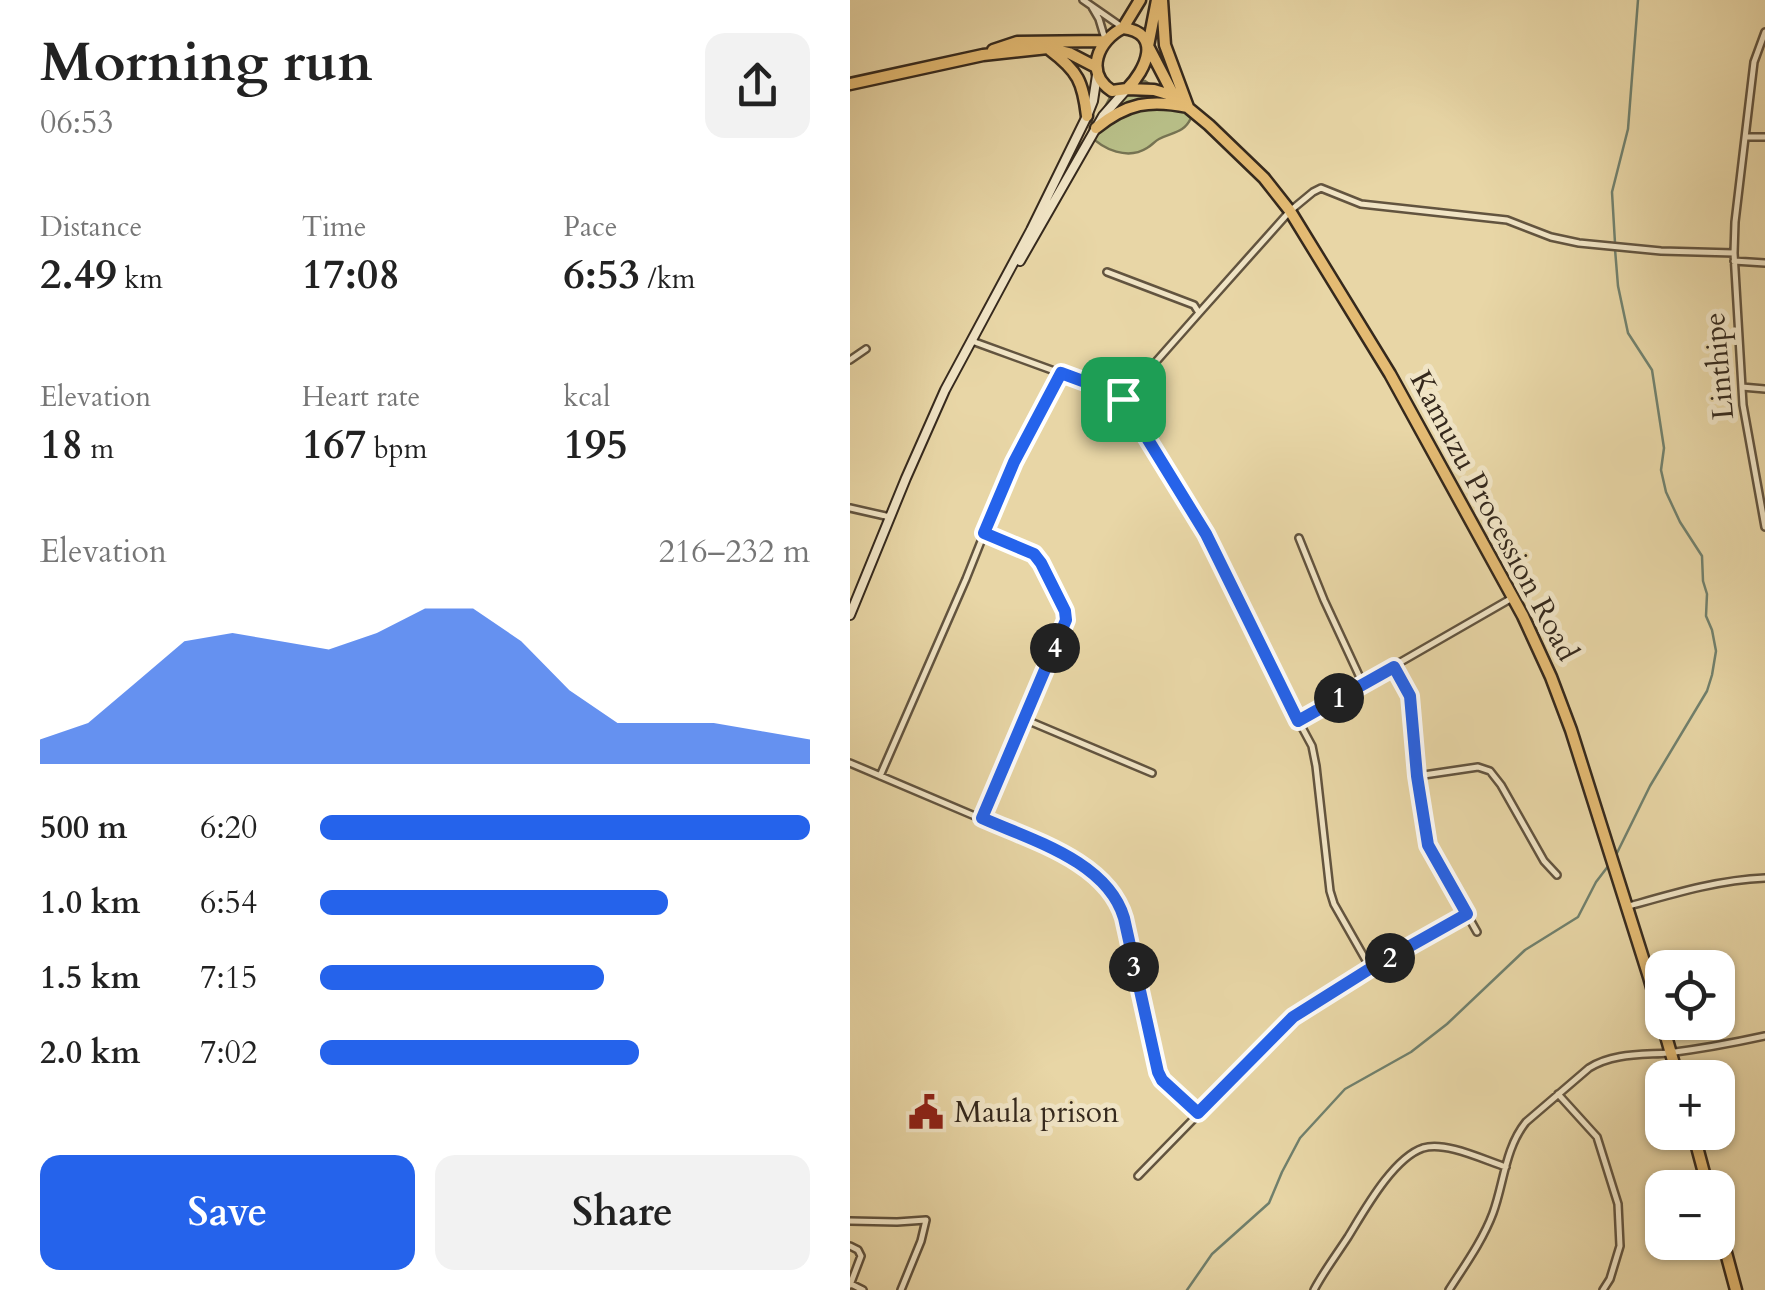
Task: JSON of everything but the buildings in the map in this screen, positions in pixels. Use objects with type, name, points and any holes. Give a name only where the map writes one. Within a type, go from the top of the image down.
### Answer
[{"type":"highway","points":[[1096,70],[1106,41],[1124,28],[1140,0]]},
{"type":"highway","points":[[1127,89],[1144,66],[1159,0]]},
{"type":"highway","points":[[1159,0],[1165,46],[1188,107]]},
{"type":"highway","points":[[1124,28],[1137,31],[1174,96]]},
{"type":"highway","points":[[850,84],[983,54],[1016,42],[1106,41]]},
{"type":"highway","points":[[983,54],[1048,48],[1069,53],[1096,70],[1107,88],[1154,90],[1174,96]]},
{"type":"highway","points":[[1048,48],[1071,66],[1079,78],[1087,116]]},
{"type":"highway","name":"Kamuzu Procession Road","points":[[1174,96],[1264,178],[1290,211],[1390,374],[1512,597],[1560,699],[1673,1060]]},
{"type":"highway","points":[[1096,128],[1134,105],[1188,107]]},
{"type":"highway","points":[[1728,1260],[1736,1290]]},
{"type":"main road","points":[[850,614],[926,431],[1087,116],[1096,89],[1096,70]]},
{"type":"main road","points":[[992,302],[1030,246],[1108,108],[1127,89]]},
{"type":"street","points":[[1083,0],[1124,28]]},
{"type":"street","points":[[1091,5],[1106,41]]},
{"type":"street","name":"Linthipe","points":[[1765,32],[1754,62],[1734,222],[1742,386],[1765,527]]},
{"type":"street","points":[[1746,136],[1765,137]]},
{"type":"street","points":[[1123,399],[1290,211],[1321,188],[1361,204],[1507,220],[1579,244],[1734,257],[1765,264]]},
{"type":"street","points":[[1107,272],[1199,311]]},
{"type":"street","points":[[972,341],[1123,399],[1206,534],[1314,755],[1330,890],[1371,968]]},
{"type":"street","points":[[850,360],[866,349]]},
{"type":"street","points":[[880,776],[1014,462],[1061,373]]},
{"type":"street","points":[[1742,386],[1765,388]]},
{"type":"street","points":[[850,508],[890,518]]},
{"type":"street","points":[[982,818],[1066,615],[1034,554],[984,533]]},
{"type":"street","points":[[1299,538],[1363,684]]},
{"type":"street","points":[[1298,721],[1512,597]]},
{"type":"street","points":[[1394,667],[1410,696],[1428,845],[1477,932]]},
{"type":"street","points":[[1024,719],[1152,773]]},
{"type":"street","points":[[850,763],[1082,863],[1115,899],[1124,918],[1158,1072],[1198,1113]]},
{"type":"street","points":[[1417,776],[1478,767],[1490,771],[1544,862],[1557,875]]},
{"type":"street","points":[[1626,907],[1688,889],[1765,878]]},
{"type":"street","points":[[1138,1176],[1293,1017],[1467,914]]},
{"type":"street","points":[[1449,1290],[1488,1226],[1519,1131],[1558,1094],[1599,1062],[1765,1036]]},
{"type":"street","points":[[1558,1094],[1597,1137],[1618,1204],[1620,1246],[1602,1290]]},
{"type":"street","points":[[1314,1290],[1374,1194],[1418,1150],[1452,1149],[1506,1167]]},
{"type":"street","points":[[850,1222],[926,1220],[900,1290]]},
{"type":"street","points":[[850,1246],[861,1256],[850,1284],[863,1290]]},
{"type":"green space","points":[[1145,81],[1191,118],[1188,123],[1140,152],[1116,152],[1095,140],[1090,135],[1114,90],[1128,82]]},
{"type":"waterway","points":[[1615,243],[1612,192],[1628,129],[1638,0]]},
{"type":"waterway","points":[[1614,859],[1650,786],[1707,691],[1716,651],[1706,616],[1702,556],[1666,492],[1661,470],[1664,448],[1652,370],[1628,333],[1615,249]]},
{"type":"waterway","points":[[1187,1290],[1212,1254],[1269,1203],[1300,1138],[1345,1089],[1411,1052],[1447,1024],[1525,950],[1578,917],[1609,865]]},
{"type":"place","name":"Maula prison","points":[[926,1112]]},
{"type":"route","points":[[1061,373],[1123,399],[1206,534],[1298,721],[1394,667],[1406,684],[1412,705],[1417,776],[1428,845],[1467,914],[1293,1017],[1198,1113],[1158,1072],[1124,918],[1115,899],[1082,863],[982,818],[1066,620],[1036,556],[984,533],[1014,462],[1061,373]]}]
